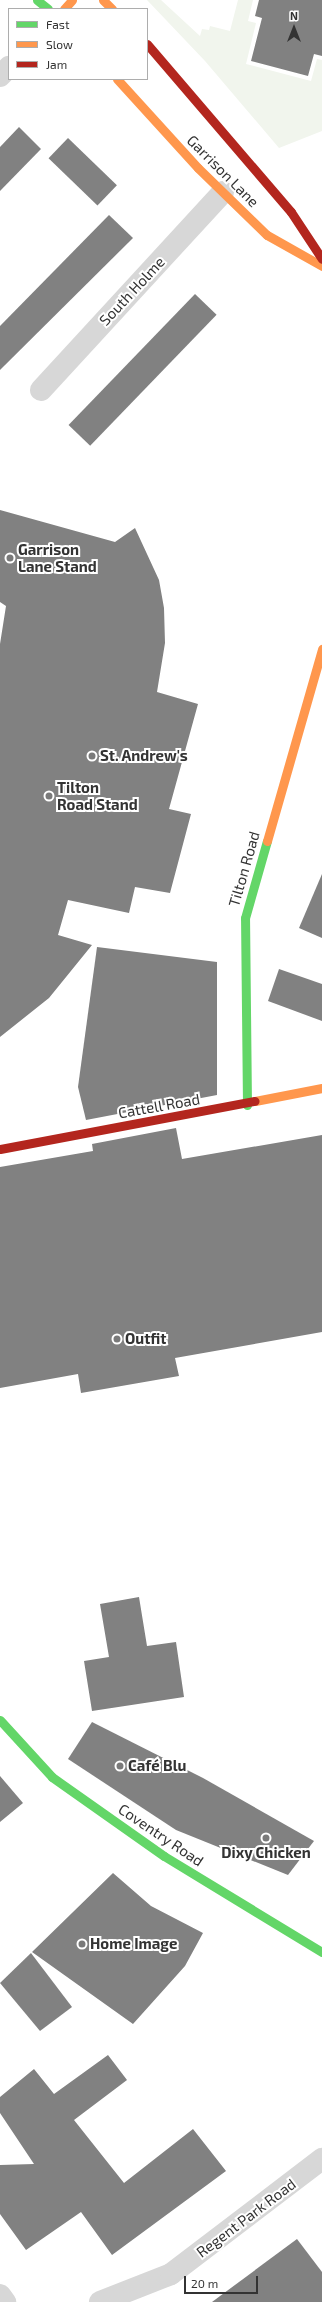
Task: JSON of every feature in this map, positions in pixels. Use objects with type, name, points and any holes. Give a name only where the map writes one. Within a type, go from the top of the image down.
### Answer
[{"type":"street","points":[[37,0],[47,8]]},
{"type":"street","points":[[65,8],[72,0]]},
{"type":"street","points":[[103,0],[111,8]]},
{"type":"street","name":"Garrison Lane","points":[[148,45],[291,212],[322,259]]},
{"type":"street","points":[[0,76],[8,68]]},
{"type":"street","name":"Garrison Lane","points":[[118,80],[223,192],[267,235],[322,266]]},
{"type":"street","name":"South Holme","points":[[41,390],[223,192]]},
{"type":"street","name":"Tilton Road","points":[[247,1105],[245,918],[322,649]]},
{"type":"street","name":"Cattell Road","points":[[0,1149],[247,1105],[322,1088]]},
{"type":"street","name":"Coventry Road","points":[[0,1720],[52,1777],[164,1856],[322,1952]]},
{"type":"street","name":"Regent Park Road","points":[[100,2302],[171,2274],[322,2159]]},
{"type":"street","points":[[0,2295],[6,2302]]},
{"type":"shaded area","points":[[147,0],[161,0],[200,36],[202,29],[209,30],[210,26],[230,31],[238,0],[253,0],[248,21],[256,23],[246,64],[311,81],[317,59],[322,60],[322,131],[279,148],[205,61]]},
{"type":"building","points":[[259,0],[322,0],[322,56],[314,54],[308,76],[251,61],[262,18],[255,16]]},
{"type":"building","points":[[19,127],[41,149],[0,191],[0,147]]},
{"type":"building","points":[[68,138],[117,185],[97,205],[49,158]]},
{"type":"building","points":[[109,215],[133,238],[0,370],[0,326]]},
{"type":"building","points":[[195,294],[217,315],[90,446],[69,425]]},
{"type":"building","name":"St. Andrew's","points":[[0,510],[115,542],[135,528],[159,580],[164,608],[165,643],[157,692],[198,704],[169,809],[191,814],[170,893],[135,887],[129,913],[68,900],[58,935],[92,945],[49,998],[0,1037],[0,644],[6,606],[0,602]]},
{"type":"building","points":[[322,874],[322,938],[299,928]]},
{"type":"building","points":[[97,947],[217,962],[217,1095],[86,1120],[78,1087]]},
{"type":"building","points":[[279,969],[322,984],[322,1021],[268,1001]]},
{"type":"building","points":[[176,1128],[182,1159],[322,1135],[322,1332],[175,1358],[179,1376],[81,1393],[78,1374],[0,1388],[0,1167],[93,1151],[92,1144]]},
{"type":"building","points":[[139,1597],[147,1646],[176,1642],[184,1697],[92,1711],[84,1661],[109,1657],[100,1604]]},
{"type":"building","points":[[92,1722],[203,1778],[314,1841],[288,1875],[176,1830],[68,1759]]},
{"type":"building","points":[[0,1776],[23,1803],[0,1822]]},
{"type":"building","points":[[113,1873],[151,1906],[203,1933],[185,1966],[133,2024],[32,1952]]},
{"type":"building","points":[[31,1953],[72,2007],[40,2031],[0,1983]]},
{"type":"building","points":[[108,2055],[127,2080],[74,2120],[124,2183],[193,2129],[226,2171],[112,2255],[81,2212],[26,2250],[0,2214],[0,2165],[34,2164],[0,2113],[0,2097],[34,2069],[54,2094]]},
{"type":"building","points":[[297,2239],[322,2272],[322,2302],[212,2302]]},
{"type":"traffic: fast","points":[[37,0],[47,8]]},
{"type":"traffic: fast","points":[[247,1105],[245,918],[267,841]]},
{"type":"traffic: fast","points":[[0,1720],[52,1777],[164,1856],[322,1952]]},
{"type":"traffic: slow","points":[[65,8],[72,0]]},
{"type":"traffic: slow","points":[[103,0],[111,8]]},
{"type":"traffic: slow","points":[[118,80],[198,168],[267,235],[322,266]]},
{"type":"traffic: slow","points":[[267,841],[322,649]]},
{"type":"traffic: slow","points":[[255,1101],[322,1088]]},
{"type":"traffic: jam","points":[[148,45],[291,212],[322,259]]},
{"type":"traffic: jam","points":[[0,1149],[255,1101]]},
{"type":"place","name":"Garrison Lane Stand","points":[[10,558]]},
{"type":"place","name":"St. Andrew's","points":[[92,756]]},
{"type":"place","name":"Tilton Road Stand","points":[[49,796]]},
{"type":"place","name":"Outfit","points":[[117,1339]]},
{"type":"place","name":"Café Blu","points":[[120,1766]]},
{"type":"place","name":"Dixy Chicken","points":[[266,1838]]},
{"type":"place","name":"Home Image","points":[[82,1944]]}]
